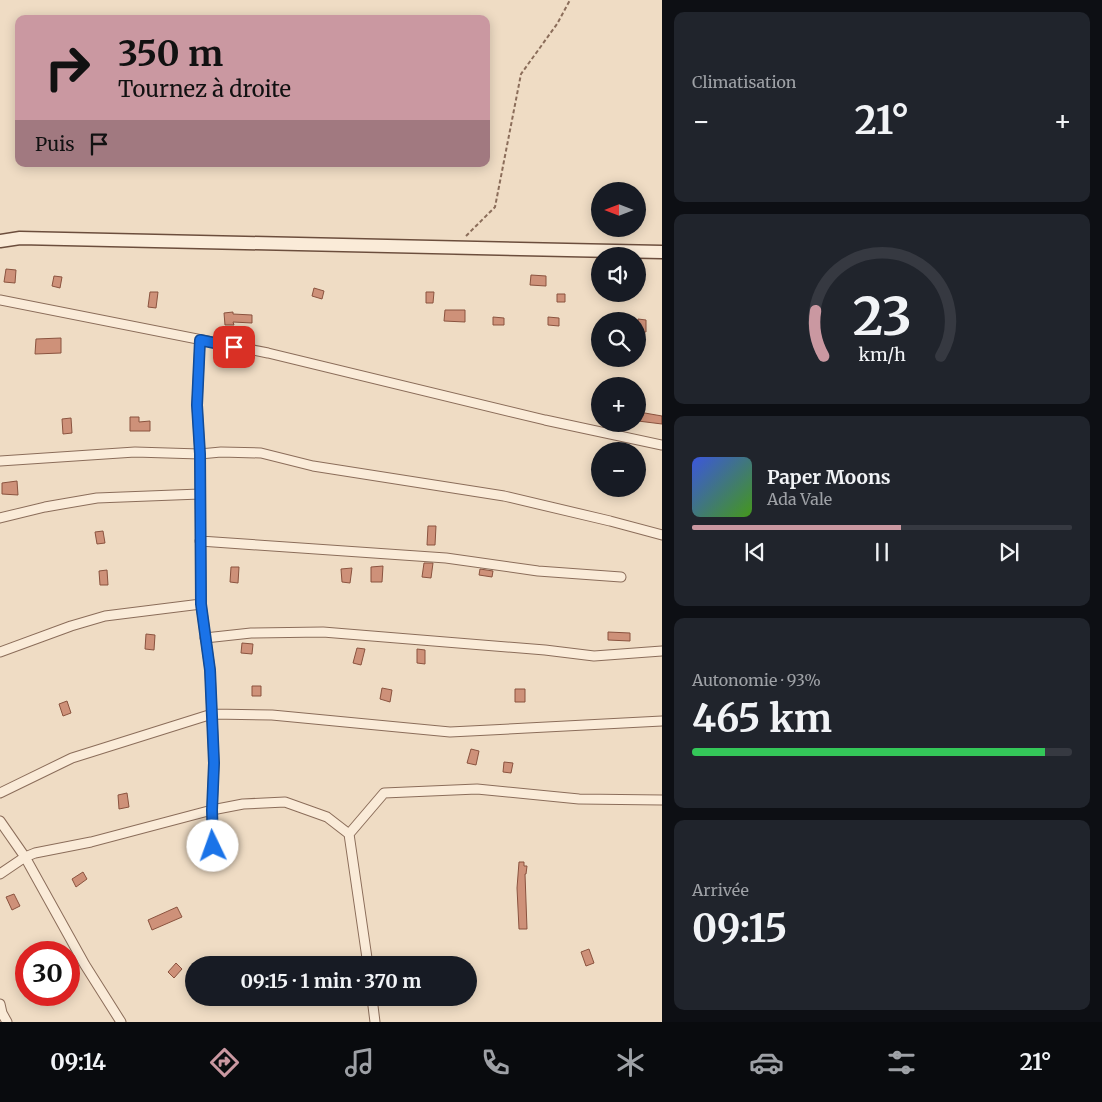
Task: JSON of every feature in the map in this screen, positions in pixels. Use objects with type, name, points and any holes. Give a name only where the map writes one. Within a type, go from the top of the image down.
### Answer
[{"type":"main road","points":[[0,241],[20,238],[461,246],[662,252]]},
{"type":"street","points":[[0,300],[268,353],[544,420],[662,445]]},
{"type":"street","points":[[200,340],[197,405],[200,454],[201,604],[210,670],[214,763],[212,810],[214,864]]},
{"type":"street","points":[[0,461],[33,457],[135,452],[261,453],[313,466],[504,496],[662,535]]},
{"type":"street","points":[[0,518],[45,507],[97,498],[200,494]]},
{"type":"street","points":[[200,541],[446,558],[538,570],[621,577]]},
{"type":"street","points":[[0,652],[70,626],[106,616],[201,604]]},
{"type":"street","points":[[205,638],[251,633],[323,632],[545,650],[594,656],[662,652]]},
{"type":"street","points":[[0,793],[72,758],[212,714],[272,715],[450,732],[662,721]]},
{"type":"street","points":[[349,834],[384,793],[477,789],[579,799],[662,800]]},
{"type":"street","points":[[0,874],[24,857],[35,853],[91,842],[212,810],[243,804],[285,802],[327,817],[349,834],[367,956]]},
{"type":"street","points":[[0,821],[24,857],[85,966],[121,1022]]},
{"type":"street","points":[[0,1004],[7,1022]]},
{"type":"street","points":[[373,1006],[375,1022]]},
{"type":"path","points":[[461,246],[466,236],[494,207],[521,74],[557,24],[570,0]]},
{"type":"building","points":[[6,269],[16,270],[15,283],[4,282]]},
{"type":"building","points":[[531,275],[546,276],[546,286],[530,285]]},
{"type":"building","points":[[54,276],[62,277],[60,288],[52,286]]},
{"type":"building","points":[[314,288],[324,291],[322,299],[312,296]]},
{"type":"building","points":[[150,292],[158,292],[156,308],[148,307]]},
{"type":"building","points":[[426,292],[434,292],[433,303],[426,303]]},
{"type":"building","points":[[557,294],[565,294],[565,302],[557,302]]},
{"type":"building","points":[[445,310],[465,310],[465,322],[444,321]]},
{"type":"building","points":[[233,312],[233,314],[252,315],[252,323],[233,322],[234,325],[225,325],[224,313]]},
{"type":"building","points":[[493,317],[504,318],[504,325],[493,325]]},
{"type":"building","points":[[548,317],[559,318],[559,326],[548,325]]},
{"type":"building","points":[[61,338],[61,353],[35,354],[36,339]]},
{"type":"building","points":[[646,413],[662,416],[662,424],[646,422]]},
{"type":"building","points":[[130,417],[139,417],[139,422],[150,421],[150,431],[130,431]]},
{"type":"building","points":[[71,418],[72,433],[63,434],[62,419]]},
{"type":"building","points":[[17,481],[18,495],[2,494],[2,483]]},
{"type":"building","points":[[428,526],[436,526],[435,545],[427,545]]},
{"type":"building","points":[[103,531],[105,543],[97,544],[95,532]]},
{"type":"building","points":[[424,563],[433,563],[431,578],[422,577]]},
{"type":"building","points":[[383,566],[382,582],[371,582],[371,567]]},
{"type":"building","points":[[231,567],[239,567],[238,583],[230,582]]},
{"type":"building","points":[[352,568],[350,583],[342,582],[341,569]]},
{"type":"building","points":[[480,569],[493,571],[492,577],[479,575]]},
{"type":"building","points":[[107,570],[108,585],[100,585],[99,571]]},
{"type":"building","points":[[608,632],[630,633],[630,641],[608,640]]},
{"type":"building","points":[[146,634],[155,635],[154,650],[145,649]]},
{"type":"building","points":[[242,643],[253,644],[252,654],[241,653]]},
{"type":"building","points":[[357,648],[365,649],[361,665],[353,663]]},
{"type":"building","points":[[417,649],[425,650],[425,664],[417,663]]},
{"type":"building","points":[[252,686],[261,686],[261,696],[252,696]]},
{"type":"building","points":[[382,688],[392,690],[390,702],[380,699]]},
{"type":"building","points":[[515,689],[525,689],[525,702],[515,702]]},
{"type":"building","points":[[67,701],[71,713],[63,716],[59,704]]},
{"type":"building","points":[[471,749],[479,751],[476,765],[467,763]]},
{"type":"building","points":[[504,762],[513,763],[511,773],[503,772]]},
{"type":"building","points":[[127,793],[129,807],[119,809],[118,795]]},
{"type":"building","points":[[519,862],[524,862],[524,866],[527,866],[525,874],[527,929],[519,929],[517,888]]},
{"type":"building","points":[[83,872],[87,879],[76,887],[72,879]]},
{"type":"building","points":[[14,894],[20,906],[12,910],[6,897]]},
{"type":"building","points":[[177,907],[182,917],[152,930],[148,920]]},
{"type":"building","points":[[589,949],[594,963],[586,966],[581,952]]},
{"type":"building","points":[[176,963],[182,969],[174,978],[168,972]]},
{"type":"route","points":[[213,846],[214,746],[210,670],[201,604],[200,454],[197,405],[200,340],[234,347]]}]
